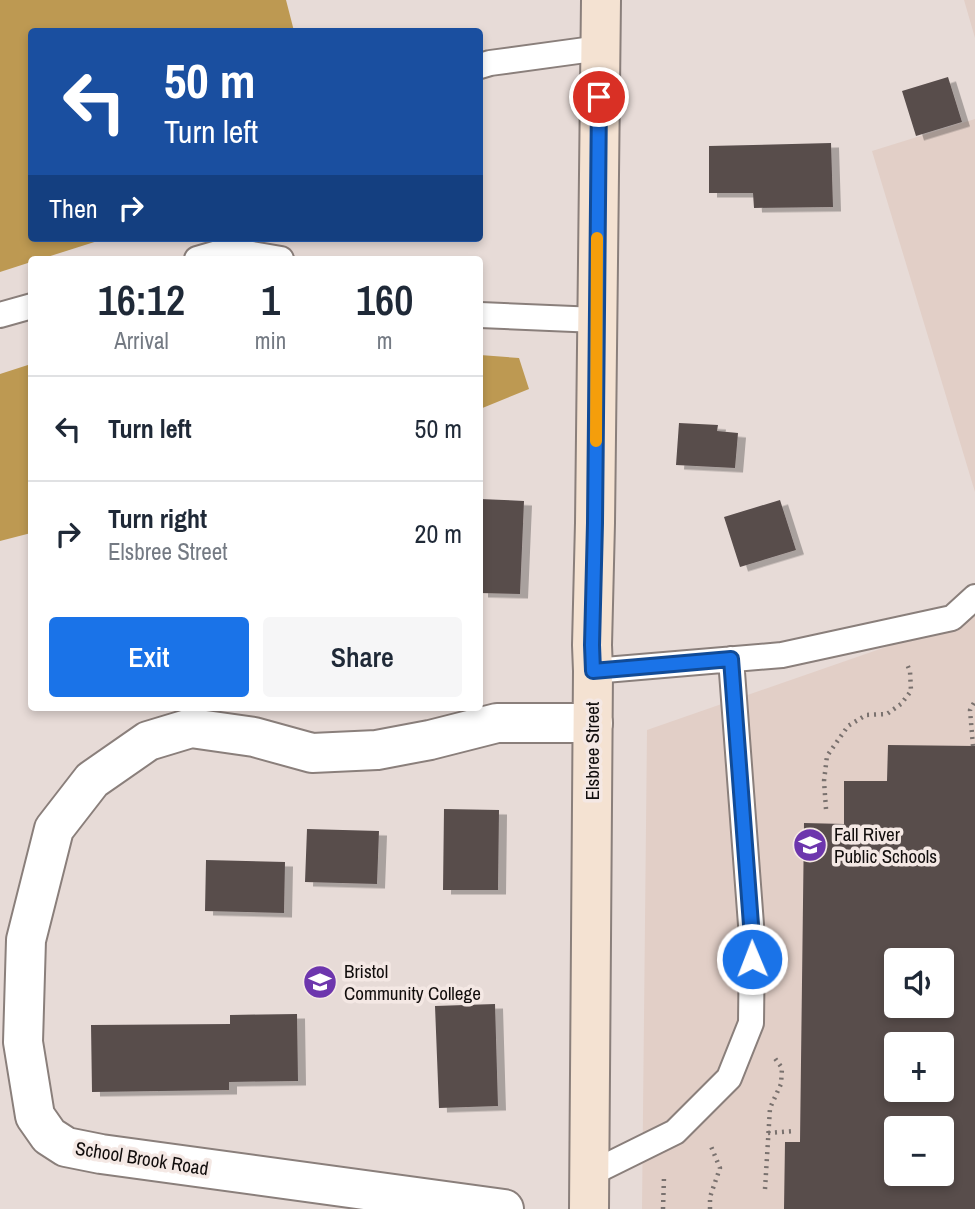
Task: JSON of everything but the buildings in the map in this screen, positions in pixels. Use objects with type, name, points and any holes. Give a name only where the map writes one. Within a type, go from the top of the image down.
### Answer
[{"type":"street","name":"Elsbree Street","points":[[590,1192],[592,645],[601,0]]},
{"type":"street","name":"School Brook Road","points":[[504,1209],[360,1199],[66,1147],[49,1136],[34,1116],[23,1042],[26,940],[54,829],[92,780],[148,741],[191,728],[254,737],[312,753],[377,750],[497,723],[593,723]]},
{"type":"lane","points":[[483,66],[600,48]]},
{"type":"lane","points":[[205,256],[235,244],[272,256]]},
{"type":"lane","points":[[0,315],[28,307]]},
{"type":"lane","points":[[483,315],[597,320]]},
{"type":"lane","points":[[593,671],[782,655],[952,618],[975,597]]},
{"type":"lane","points":[[590,1192],[675,1132],[729,1078],[751,1023],[752,938],[731,659]]},
{"type":"path","points":[[826,809],[824,781],[827,756],[848,726],[866,715],[887,714],[901,704],[911,691],[910,671],[905,660],[915,658]]},
{"type":"path","points":[[973,746],[970,710],[975,701]]},
{"type":"path","points":[[765,1189],[770,1108],[781,1084],[782,1068],[771,1053],[768,1065]]},
{"type":"path","points":[[768,1133],[794,1131]]},
{"type":"path","points":[[707,1137],[720,1167],[710,1197],[710,1209]]},
{"type":"path","points":[[663,1209],[664,1177],[673,1169]]},
{"type":"shaded area","points":[[0,0],[286,0],[293,28],[28,28],[28,242],[94,242],[50,256],[28,256],[28,263],[0,272]]},
{"type":"shaded area","points":[[964,0],[975,0],[975,38]]},
{"type":"shaded area","points":[[975,119],[975,492],[872,151]]},
{"type":"shaded area","points":[[483,355],[519,358],[529,389],[483,408]]},
{"type":"shaded area","points":[[28,365],[28,534],[0,541],[0,374]]},
{"type":"shaded area","name":"Fall River Public Schools","points":[[975,616],[975,1209],[642,1209],[647,730]]},
{"type":"slow traffic","points":[[596,441],[597,238]]},
{"type":"place","name":"Fall River Public Schools","points":[[810,845]]},
{"type":"place","name":"Bristol Community College","points":[[320,982]]},
{"type":"route","points":[[599,97],[593,671],[731,659],[752,959]]}]
